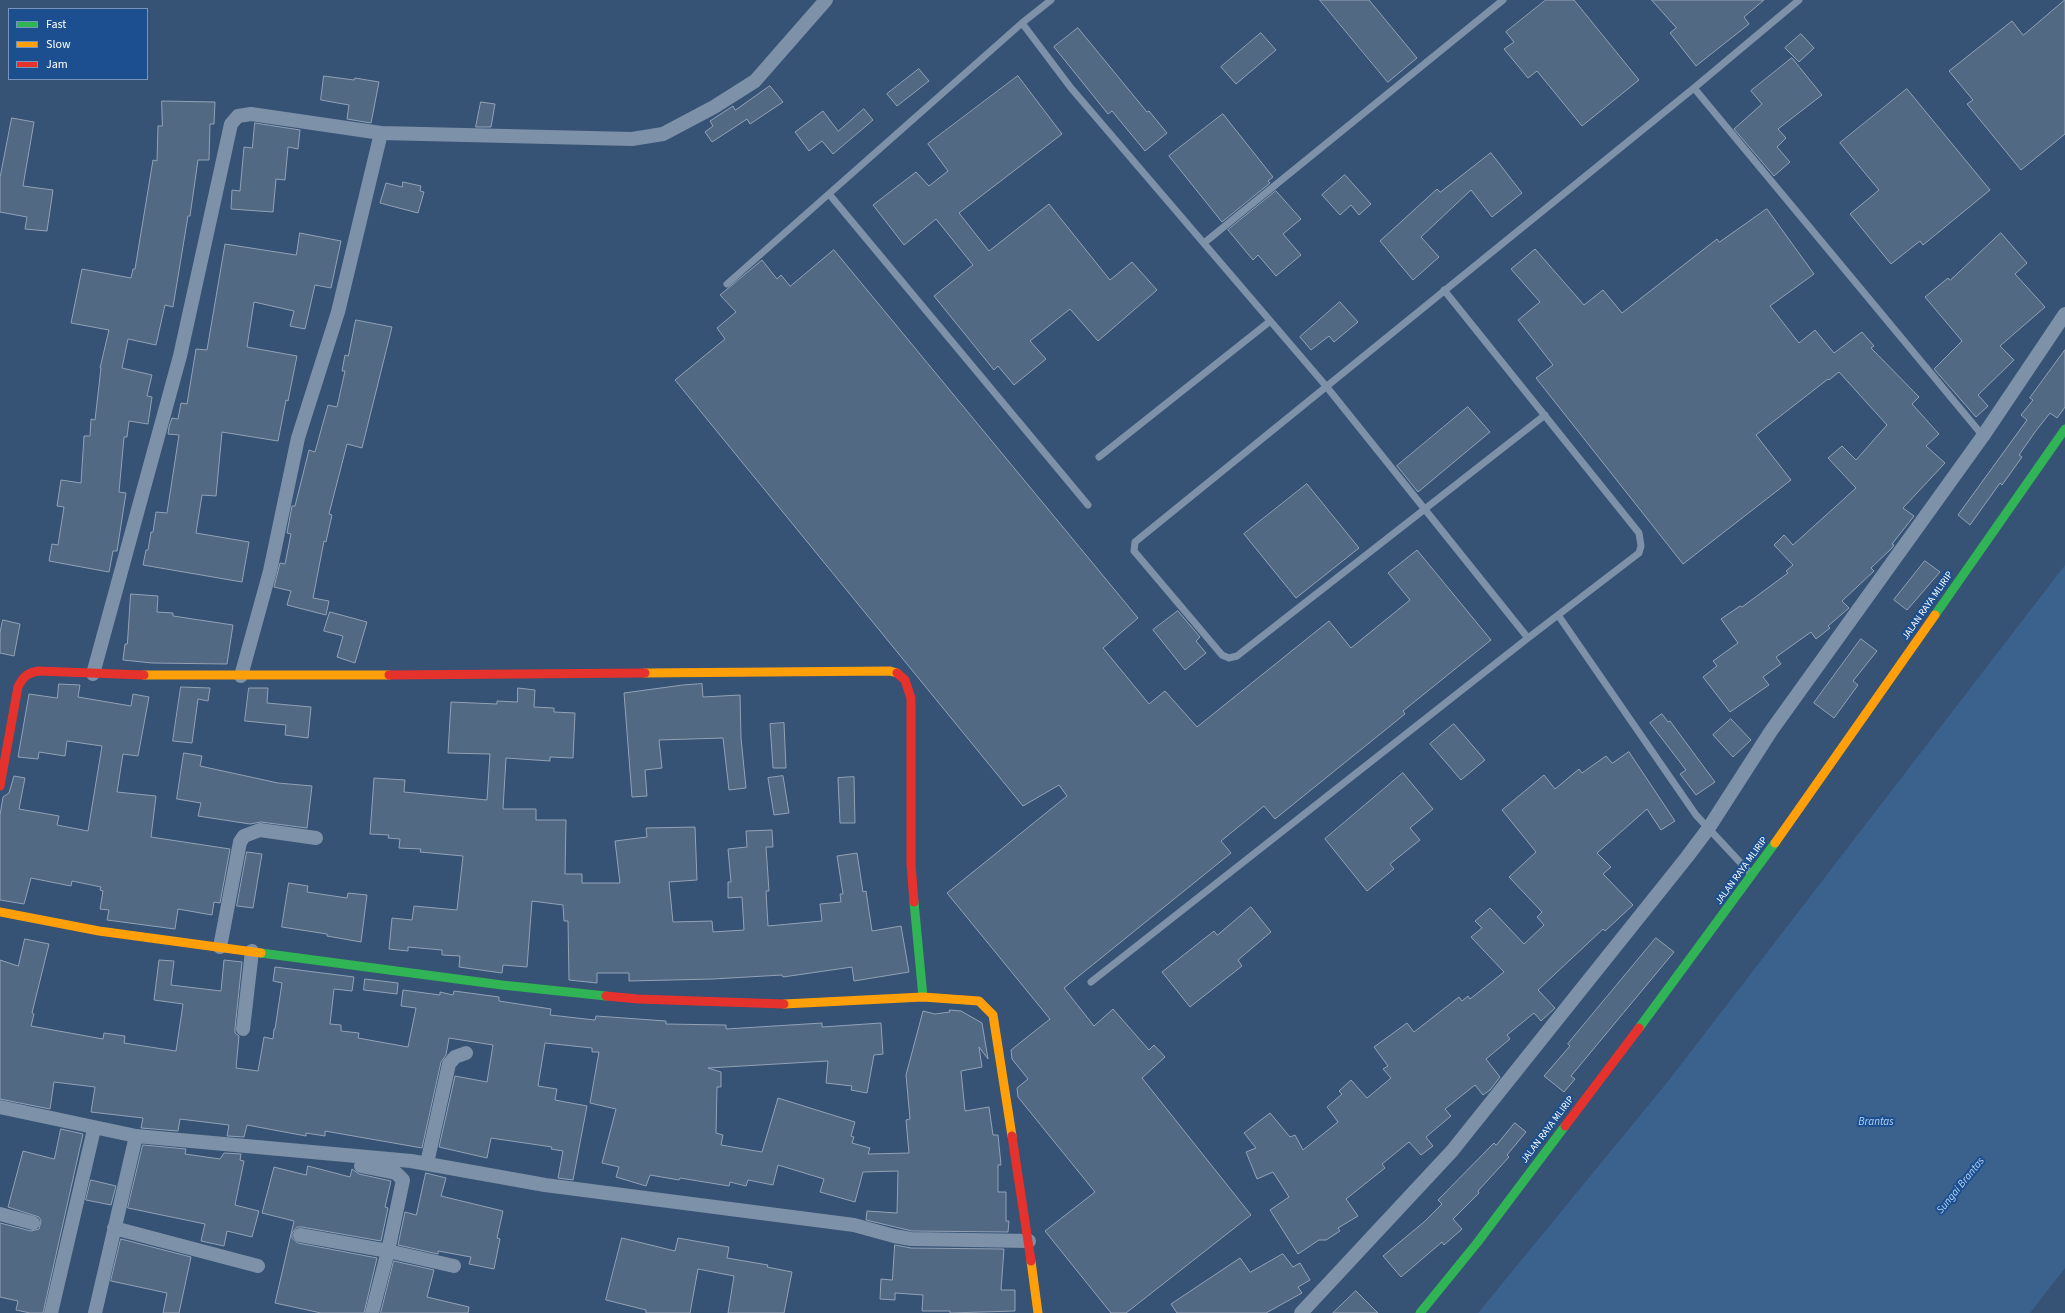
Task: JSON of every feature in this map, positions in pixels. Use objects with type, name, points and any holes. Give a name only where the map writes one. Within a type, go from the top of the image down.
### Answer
[{"type":"street","points":[[93,674],[180,356],[231,124],[238,116],[251,114],[382,133],[632,139],[663,134],[714,108],[755,81],[826,0]]},
{"type":"street","points":[[241,676],[270,571],[298,438],[338,312],[382,133]]},
{"type":"street","points":[[1301,1313],[1452,1151],[1708,829],[1771,731],[1983,436],[2065,314]]},
{"type":"street","name":"JALAN RAYA MLIRIP","points":[[1420,1313],[1477,1243],[1753,875],[2065,429]]},
{"type":"street","points":[[0,786],[18,687],[22,679],[29,674],[38,671],[93,674],[241,676],[882,671],[899,673],[906,680],[911,698],[911,864],[923,997]]},
{"type":"street","points":[[220,947],[240,842],[244,836],[260,830],[316,838]]},
{"type":"street","points":[[0,912],[99,931],[502,985],[638,999],[800,1004],[923,997],[970,998],[979,1001],[987,1007],[993,1015],[1029,1241],[1038,1313]]},
{"type":"street","points":[[243,1029],[252,951]]},
{"type":"street","points":[[427,1163],[449,1064],[455,1057],[466,1053]]},
{"type":"street","points":[[0,1107],[94,1129],[136,1136],[427,1163],[552,1186],[854,1225],[894,1236],[912,1239],[1029,1241]]},
{"type":"street","points":[[51,1313],[94,1129]]},
{"type":"street","points":[[95,1313],[136,1136]]},
{"type":"street","points":[[389,1172],[411,1161]]},
{"type":"street","points":[[361,1166],[396,1173],[403,1180],[388,1251],[372,1313]]},
{"type":"street","points":[[0,1214],[33,1223]]},
{"type":"street","points":[[114,1228],[258,1266]]},
{"type":"street","points":[[300,1235],[388,1251],[454,1266]]},
{"type":"lane","points":[[727,284],[1022,23],[1051,0]]},
{"type":"lane","points":[[1204,243],[1503,0]]},
{"type":"lane","points":[[1545,415],[1237,656],[1229,658],[1222,656],[1134,551],[1135,542],[1694,88],[1799,0]]},
{"type":"lane","points":[[1022,23],[1071,88],[1204,243],[1269,322],[1326,386],[1424,511],[1528,638]]},
{"type":"lane","points":[[1694,88],[1983,436]]},
{"type":"lane","points":[[829,194],[1088,505]]},
{"type":"lane","points":[[1091,982],[1528,638],[1639,553],[1641,539],[1639,533],[1444,290]]},
{"type":"lane","points":[[1099,457],[1269,322]]},
{"type":"lane","points":[[1558,615],[1696,815],[1753,875]]},
{"type":"water","name":"Brantas","points":[[2065,565],[2065,1268],[2030,1313],[1478,1313],[1669,1080]]},
{"type":"building","points":[[1320,0],[1369,0],[1417,58],[1388,82]]},
{"type":"building","points":[[1546,0],[1574,0],[1639,80],[1582,126],[1537,71],[1528,78],[1504,49],[1514,42],[1506,32]]},
{"type":"building","points":[[1652,0],[1764,0],[1744,17],[1749,24],[1696,66],[1670,33],[1676,28]]},
{"type":"building","points":[[2065,0],[2065,134],[2021,170],[1967,104],[1973,100],[1949,71],[2012,21],[2023,35]]},
{"type":"building","points":[[1078,28],[1147,112],[1149,111],[1167,133],[1145,151],[1112,111],[1108,114],[1054,47]]},
{"type":"building","points":[[1261,33],[1276,50],[1236,84],[1221,67]]},
{"type":"building","points":[[1801,34],[1814,48],[1799,62],[1785,48]]},
{"type":"building","points":[[1792,58],[1822,95],[1778,129],[1786,138],[1777,147],[1790,162],[1774,176],[1734,129],[1762,104],[1751,91]]},
{"type":"building","points":[[919,69],[929,81],[897,106],[887,94]]},
{"type":"building","points":[[324,76],[354,80],[355,78],[379,82],[371,123],[347,119],[349,105],[321,100]]},
{"type":"building","points":[[1018,76],[1062,134],[959,213],[989,251],[1049,204],[1110,280],[1132,262],[1157,290],[1098,341],[1070,309],[1030,341],[1046,359],[1014,385],[998,366],[994,370],[934,296],[973,265],[936,219],[904,245],[873,205],[916,172],[929,186],[948,171],[928,144]]},
{"type":"building","points":[[770,86],[783,102],[750,124],[747,119],[712,142],[705,132],[713,126],[710,121],[733,106],[735,110]]},
{"type":"building","points":[[1907,89],[1990,190],[1923,245],[1920,241],[1891,264],[1850,214],[1879,190],[1840,143]]},
{"type":"building","points":[[162,101],[215,102],[214,124],[210,124],[209,160],[198,160],[190,216],[188,216],[173,307],[165,305],[156,345],[128,339],[122,368],[152,375],[147,396],[152,397],[148,424],[129,421],[127,437],[124,437],[119,492],[126,493],[117,551],[113,551],[109,572],[49,561],[52,544],[58,545],[64,507],[57,506],[61,480],[81,483],[84,436],[90,436],[91,419],[95,420],[100,368],[109,330],[71,323],[82,269],[131,278],[133,269],[135,269],[153,160],[157,161],[158,126],[162,126]]},
{"type":"building","points":[[481,102],[495,104],[491,127],[476,127]]},
{"type":"building","points":[[864,109],[873,120],[833,154],[822,141],[809,151],[795,132],[823,111],[838,131]]},
{"type":"building","points":[[1223,114],[1273,177],[1268,181],[1270,183],[1222,222],[1169,156]]},
{"type":"building","points":[[12,118],[34,122],[23,186],[53,190],[47,231],[25,229],[27,217],[0,212],[0,178]]},
{"type":"building","points":[[255,123],[300,130],[298,149],[288,147],[285,180],[276,179],[273,212],[231,209],[232,190],[240,191],[244,147],[252,148]]},
{"type":"building","points":[[1491,153],[1522,193],[1492,217],[1471,190],[1421,237],[1439,257],[1413,280],[1380,241],[1437,189],[1440,192]]},
{"type":"building","points":[[1345,175],[1371,204],[1359,215],[1351,205],[1340,215],[1322,195]]},
{"type":"building","points":[[403,182],[421,186],[420,191],[424,192],[418,213],[380,203],[386,183],[402,187]]},
{"type":"building","points":[[1276,191],[1301,219],[1283,234],[1301,255],[1276,276],[1258,255],[1253,260],[1228,230]]},
{"type":"building","points":[[1767,209],[1814,274],[1770,306],[1799,343],[1815,330],[1834,353],[1862,332],[1874,346],[1871,348],[1919,397],[1912,404],[1939,434],[1926,446],[1945,463],[1903,508],[1914,516],[1892,544],[1894,545],[1892,548],[1871,568],[1874,571],[1842,601],[1849,608],[1828,626],[1830,628],[1816,639],[1811,632],[1776,657],[1781,664],[1763,677],[1769,685],[1730,712],[1703,677],[1717,666],[1713,661],[1738,643],[1721,619],[1740,606],[1742,607],[1788,573],[1786,571],[1793,565],[1774,545],[1784,535],[1793,545],[1856,488],[1828,458],[1842,446],[1856,460],[1887,425],[1839,372],[1829,380],[1828,379],[1756,435],[1791,480],[1683,564],[1536,378],[1553,365],[1518,320],[1540,302],[1511,269],[1535,249],[1584,305],[1603,290],[1622,313],[1717,239],[1719,242]]},
{"type":"building","points":[[300,233],[341,241],[331,288],[315,285],[305,329],[290,326],[294,311],[254,302],[247,347],[297,356],[278,441],[222,432],[216,496],[202,495],[196,533],[249,542],[242,582],[143,565],[146,550],[148,550],[151,532],[153,532],[156,512],[167,513],[179,435],[168,434],[169,427],[172,418],[178,419],[181,403],[187,404],[196,349],[207,350],[225,244],[296,255]]},
{"type":"building","points":[[2001,233],[2027,263],[2015,274],[2045,307],[2000,346],[2014,360],[1978,395],[1988,406],[1976,417],[1934,369],[1962,341],[1925,297],[1948,278],[1950,280]]},
{"type":"building","points":[[834,250],[1138,618],[1103,648],[1149,704],[1165,691],[1197,727],[1329,621],[1351,648],[1410,600],[1388,573],[1417,550],[1491,640],[1403,711],[1405,714],[1275,819],[1264,806],[1221,841],[1231,853],[1064,988],[1094,1026],[1113,1009],[1149,1050],[1154,1045],[1165,1057],[1142,1078],[1251,1215],[1126,1313],[1111,1313],[1045,1231],[1095,1192],[1018,1097],[1017,1088],[1028,1079],[1012,1059],[1011,1050],[1050,1019],[947,893],[1067,796],[1059,785],[1023,806],[675,380],[725,339],[717,328],[736,312],[720,295],[762,260],[777,279],[781,275],[790,286]]},
{"type":"building","points":[[1340,302],[1358,322],[1334,342],[1329,336],[1311,350],[1300,337]]},
{"type":"building","points":[[356,320],[392,327],[362,448],[347,444],[329,514],[332,515],[326,542],[324,541],[313,598],[329,601],[326,615],[287,605],[291,591],[274,587],[280,563],[285,564],[291,534],[287,533],[292,506],[295,506],[309,450],[315,452],[328,405],[337,407],[345,371],[342,371],[345,355],[348,356]]},
{"type":"building","points":[[2065,350],[2065,407],[2057,418],[2050,413],[2019,455],[2022,457],[2002,485],[2000,483],[1970,525],[1958,515],[2027,420],[2021,415],[2033,400],[2030,398]]},
{"type":"building","points":[[1468,407],[1490,432],[1418,492],[1397,466]]},
{"type":"building","points":[[1307,484],[1359,548],[1296,598],[1244,534]]},
{"type":"building","points":[[1925,561],[1940,572],[1907,610],[1894,600]]},
{"type":"building","points":[[131,594],[158,596],[157,612],[173,613],[173,616],[233,625],[227,664],[152,663],[123,660],[125,644],[127,644]]},
{"type":"building","points":[[1178,611],[1200,637],[1196,641],[1206,653],[1185,670],[1153,630]]},
{"type":"building","points":[[330,612],[367,622],[355,663],[337,657],[343,636],[324,631]]},
{"type":"building","points":[[3,620],[20,624],[14,656],[0,653],[0,633]]},
{"type":"building","points":[[1861,639],[1877,651],[1853,681],[1858,685],[1834,718],[1814,703]]},
{"type":"building","points":[[59,684],[80,685],[78,697],[131,706],[133,694],[149,697],[138,756],[123,754],[117,792],[156,796],[151,837],[230,849],[220,903],[214,902],[212,915],[178,909],[175,929],[107,920],[109,910],[100,909],[103,891],[100,890],[101,887],[72,881],[71,886],[31,878],[24,904],[0,900],[0,815],[3,797],[9,793],[14,776],[25,778],[19,809],[59,816],[57,825],[88,831],[102,746],[67,741],[65,756],[39,752],[38,759],[18,757],[29,694],[57,698]]},
{"type":"building","points":[[702,684],[703,697],[740,695],[741,738],[746,788],[729,790],[723,738],[659,740],[662,768],[645,770],[647,796],[632,797],[624,693]]},
{"type":"building","points":[[181,687],[210,688],[208,701],[198,699],[192,743],[173,741]]},
{"type":"building","points":[[249,688],[268,688],[267,703],[311,707],[308,738],[285,735],[286,725],[245,721]]},
{"type":"building","points":[[518,688],[535,690],[534,707],[554,708],[554,712],[575,713],[573,758],[550,757],[550,761],[506,758],[503,809],[536,809],[536,820],[566,820],[565,874],[582,874],[582,883],[620,883],[615,841],[647,837],[646,828],[695,827],[697,880],[669,882],[673,922],[712,921],[713,932],[744,930],[742,897],[728,898],[728,882],[731,882],[728,849],[747,847],[746,831],[772,830],[773,847],[766,847],[769,891],[766,891],[768,926],[822,921],[820,904],[841,902],[840,894],[843,894],[837,856],[857,853],[863,892],[866,891],[872,931],[901,926],[909,972],[854,981],[852,967],[783,977],[782,975],[713,979],[629,981],[629,973],[597,973],[597,983],[569,980],[568,921],[564,921],[563,905],[532,901],[527,967],[503,965],[502,973],[459,967],[460,956],[442,955],[442,950],[408,947],[408,951],[389,949],[392,918],[412,920],[414,906],[457,910],[463,856],[420,852],[421,849],[399,848],[400,839],[388,838],[389,835],[370,834],[374,778],[405,780],[404,792],[487,800],[490,754],[448,753],[451,702],[497,704],[497,701],[517,702]]},
{"type":"building","points":[[1662,714],[1668,722],[1670,721],[1715,782],[1696,795],[1680,774],[1686,770],[1650,723]]},
{"type":"building","points":[[1731,719],[1751,740],[1733,757],[1713,735]]},
{"type":"building","points":[[784,723],[786,768],[773,768],[770,724]]},
{"type":"building","points":[[1454,724],[1485,760],[1461,780],[1430,744]]},
{"type":"building","points":[[1629,752],[1675,821],[1661,830],[1647,809],[1597,853],[1611,867],[1603,874],[1633,905],[1605,931],[1603,929],[1538,990],[1555,1008],[1541,1021],[1534,1013],[1507,1035],[1510,1039],[1486,1059],[1500,1077],[1490,1090],[1483,1095],[1475,1085],[1445,1109],[1451,1116],[1426,1137],[1433,1146],[1421,1155],[1409,1142],[1382,1164],[1385,1168],[1346,1199],[1358,1216],[1338,1228],[1340,1231],[1326,1240],[1319,1240],[1298,1254],[1270,1210],[1289,1197],[1273,1172],[1257,1179],[1246,1152],[1256,1148],[1244,1133],[1270,1113],[1290,1137],[1295,1135],[1303,1150],[1338,1122],[1327,1107],[1342,1094],[1339,1091],[1351,1080],[1367,1098],[1391,1078],[1383,1069],[1388,1066],[1374,1047],[1407,1023],[1414,1032],[1459,997],[1462,1001],[1468,996],[1470,999],[1504,972],[1471,937],[1482,928],[1475,921],[1490,908],[1524,944],[1544,925],[1537,917],[1542,912],[1509,877],[1536,852],[1502,810],[1544,775],[1555,789],[1579,769],[1582,773],[1606,756],[1612,763]]},
{"type":"building","points":[[184,753],[202,756],[200,766],[278,783],[312,786],[307,828],[261,822],[250,824],[198,816],[201,803],[177,799]]},
{"type":"building","points":[[1403,773],[1433,809],[1410,828],[1420,840],[1390,864],[1394,869],[1367,891],[1325,839]]},
{"type":"building","points":[[783,776],[789,813],[774,815],[768,778]]},
{"type":"building","points":[[854,777],[855,823],[840,823],[838,778]]},
{"type":"building","points":[[247,852],[262,854],[253,908],[237,906]]},
{"type":"building","points":[[289,883],[308,886],[307,892],[347,898],[348,893],[367,895],[361,942],[327,936],[327,934],[282,927]]},
{"type":"building","points":[[1251,907],[1271,932],[1238,960],[1242,966],[1190,1007],[1162,972],[1214,931],[1217,935]]},
{"type":"building","points":[[1656,938],[1674,952],[1571,1076],[1575,1079],[1564,1092],[1544,1076],[1570,1046],[1568,1044]]},
{"type":"building","points":[[25,939],[49,944],[32,1013],[34,1014],[31,1026],[103,1039],[104,1033],[125,1036],[124,1043],[176,1051],[183,1004],[154,1000],[159,960],[174,961],[171,985],[221,991],[224,960],[242,962],[235,1028],[235,1033],[239,1036],[236,1068],[258,1071],[264,1037],[273,1039],[275,1029],[282,983],[273,981],[275,967],[354,977],[352,991],[334,989],[330,1024],[341,1025],[341,1031],[359,1033],[358,1038],[408,1047],[416,1008],[401,1006],[403,990],[440,995],[440,992],[453,995],[454,991],[499,997],[499,1001],[551,1009],[550,1015],[595,1020],[596,1016],[666,1021],[666,1024],[726,1025],[726,1029],[822,1023],[822,1027],[881,1023],[883,1054],[874,1055],[867,1093],[851,1090],[852,1086],[826,1083],[828,1061],[708,1068],[721,1072],[721,1087],[717,1087],[716,1133],[723,1135],[721,1145],[762,1152],[778,1098],[855,1122],[851,1136],[854,1137],[852,1143],[870,1148],[868,1154],[909,1153],[906,1120],[910,1119],[906,1075],[923,1011],[935,1014],[950,1012],[949,1010],[961,1011],[982,1023],[988,1059],[979,1047],[982,1067],[961,1071],[965,1111],[989,1107],[993,1135],[998,1135],[1001,1165],[998,1165],[998,1192],[1006,1192],[1006,1221],[1009,1221],[1008,1232],[912,1231],[866,1220],[867,1211],[897,1213],[898,1171],[863,1172],[855,1202],[820,1192],[824,1179],[778,1165],[773,1185],[748,1180],[746,1186],[730,1182],[729,1186],[650,1175],[646,1186],[616,1177],[619,1167],[602,1163],[616,1109],[590,1103],[599,1052],[592,1052],[592,1048],[545,1043],[538,1086],[557,1089],[555,1100],[587,1106],[573,1180],[558,1178],[563,1151],[551,1149],[552,1147],[491,1138],[487,1158],[439,1147],[455,1076],[487,1082],[493,1045],[449,1038],[446,1055],[441,1062],[422,1148],[325,1131],[325,1136],[306,1133],[306,1136],[247,1125],[244,1137],[227,1136],[229,1125],[180,1119],[178,1131],[141,1128],[143,1118],[91,1112],[95,1087],[54,1082],[50,1109],[0,1099],[0,960],[18,966]]},
{"type":"building","points":[[365,979],[398,983],[397,994],[364,990]]},
{"type":"building","points":[[1515,1123],[1526,1132],[1507,1155],[1509,1157],[1478,1191],[1479,1193],[1453,1219],[1462,1229],[1444,1245],[1442,1242],[1401,1277],[1383,1256],[1424,1222],[1442,1204],[1438,1200],[1494,1143],[1496,1145]]},
{"type":"building","points":[[61,1129],[83,1134],[43,1313],[30,1313],[16,1310],[18,1301],[0,1297],[0,1223],[31,1231],[39,1229],[41,1221],[39,1217],[8,1207],[23,1151],[54,1159]]},
{"type":"building","points":[[143,1145],[186,1149],[185,1154],[220,1159],[224,1153],[241,1154],[240,1160],[244,1161],[235,1205],[259,1211],[252,1237],[227,1231],[224,1246],[201,1241],[205,1224],[128,1208]]},
{"type":"building","points":[[308,1166],[350,1177],[352,1169],[359,1174],[391,1181],[385,1207],[388,1208],[381,1241],[302,1227],[297,1227],[292,1233],[292,1238],[298,1243],[377,1258],[364,1313],[321,1313],[275,1303],[294,1221],[262,1213],[274,1167],[306,1175]]},
{"type":"building","points":[[426,1173],[446,1178],[441,1196],[503,1211],[497,1238],[500,1239],[494,1269],[469,1264],[471,1257],[438,1251],[438,1254],[398,1245],[405,1212],[416,1215]]},
{"type":"building","points":[[91,1180],[116,1186],[111,1205],[86,1200]]},
{"type":"building","points":[[622,1238],[675,1251],[678,1238],[729,1247],[727,1258],[768,1265],[767,1267],[792,1272],[784,1313],[728,1313],[734,1276],[698,1269],[690,1313],[646,1313],[646,1310],[606,1300]]},
{"type":"building","points":[[121,1239],[191,1257],[179,1313],[163,1313],[167,1293],[111,1281]]},
{"type":"building","points":[[895,1245],[911,1248],[1004,1249],[1001,1290],[1015,1290],[1015,1311],[950,1313],[950,1311],[922,1311],[923,1295],[895,1293],[895,1300],[880,1299],[881,1279],[892,1280]]},
{"type":"building","points":[[1283,1254],[1293,1267],[1300,1263],[1310,1280],[1298,1287],[1302,1293],[1266,1313],[1177,1313],[1171,1304],[1240,1258],[1250,1272]]},
{"type":"building","points":[[394,1261],[434,1270],[427,1297],[469,1307],[468,1313],[381,1313]]},
{"type":"building","points":[[1356,1291],[1378,1313],[1333,1313]]},
{"type":"traffic: fast","points":[[1935,615],[2065,429]]},
{"type":"traffic: fast","points":[[1639,1028],[1775,843]]},
{"type":"traffic: fast","points":[[914,902],[923,997]]},
{"type":"traffic: fast","points":[[261,953],[502,985],[606,996]]},
{"type":"traffic: fast","points":[[1420,1313],[1477,1243],[1565,1126]]},
{"type":"traffic: slow","points":[[1775,843],[1935,615]]},
{"type":"traffic: slow","points":[[645,673],[890,671],[897,673]]},
{"type":"traffic: slow","points":[[144,675],[389,675]]},
{"type":"traffic: slow","points":[[0,912],[99,931],[261,953]]},
{"type":"traffic: slow","points":[[784,1004],[923,997],[979,1001],[993,1015],[1012,1136]]},
{"type":"traffic: slow","points":[[1031,1261],[1038,1313]]},
{"type":"traffic: jam","points":[[0,786],[18,687],[26,676],[38,671],[144,675]]},
{"type":"traffic: jam","points":[[389,675],[645,673]]},
{"type":"traffic: jam","points":[[897,673],[905,680],[911,698],[911,864],[914,902]]},
{"type":"traffic: jam","points":[[606,996],[638,999],[784,1004]]},
{"type":"traffic: jam","points":[[1565,1126],[1639,1028]]},
{"type":"traffic: jam","points":[[1012,1136],[1031,1261]]},
{"type":"water label","name":"Sungai Brantas","points":[[1961,1186]]}]
